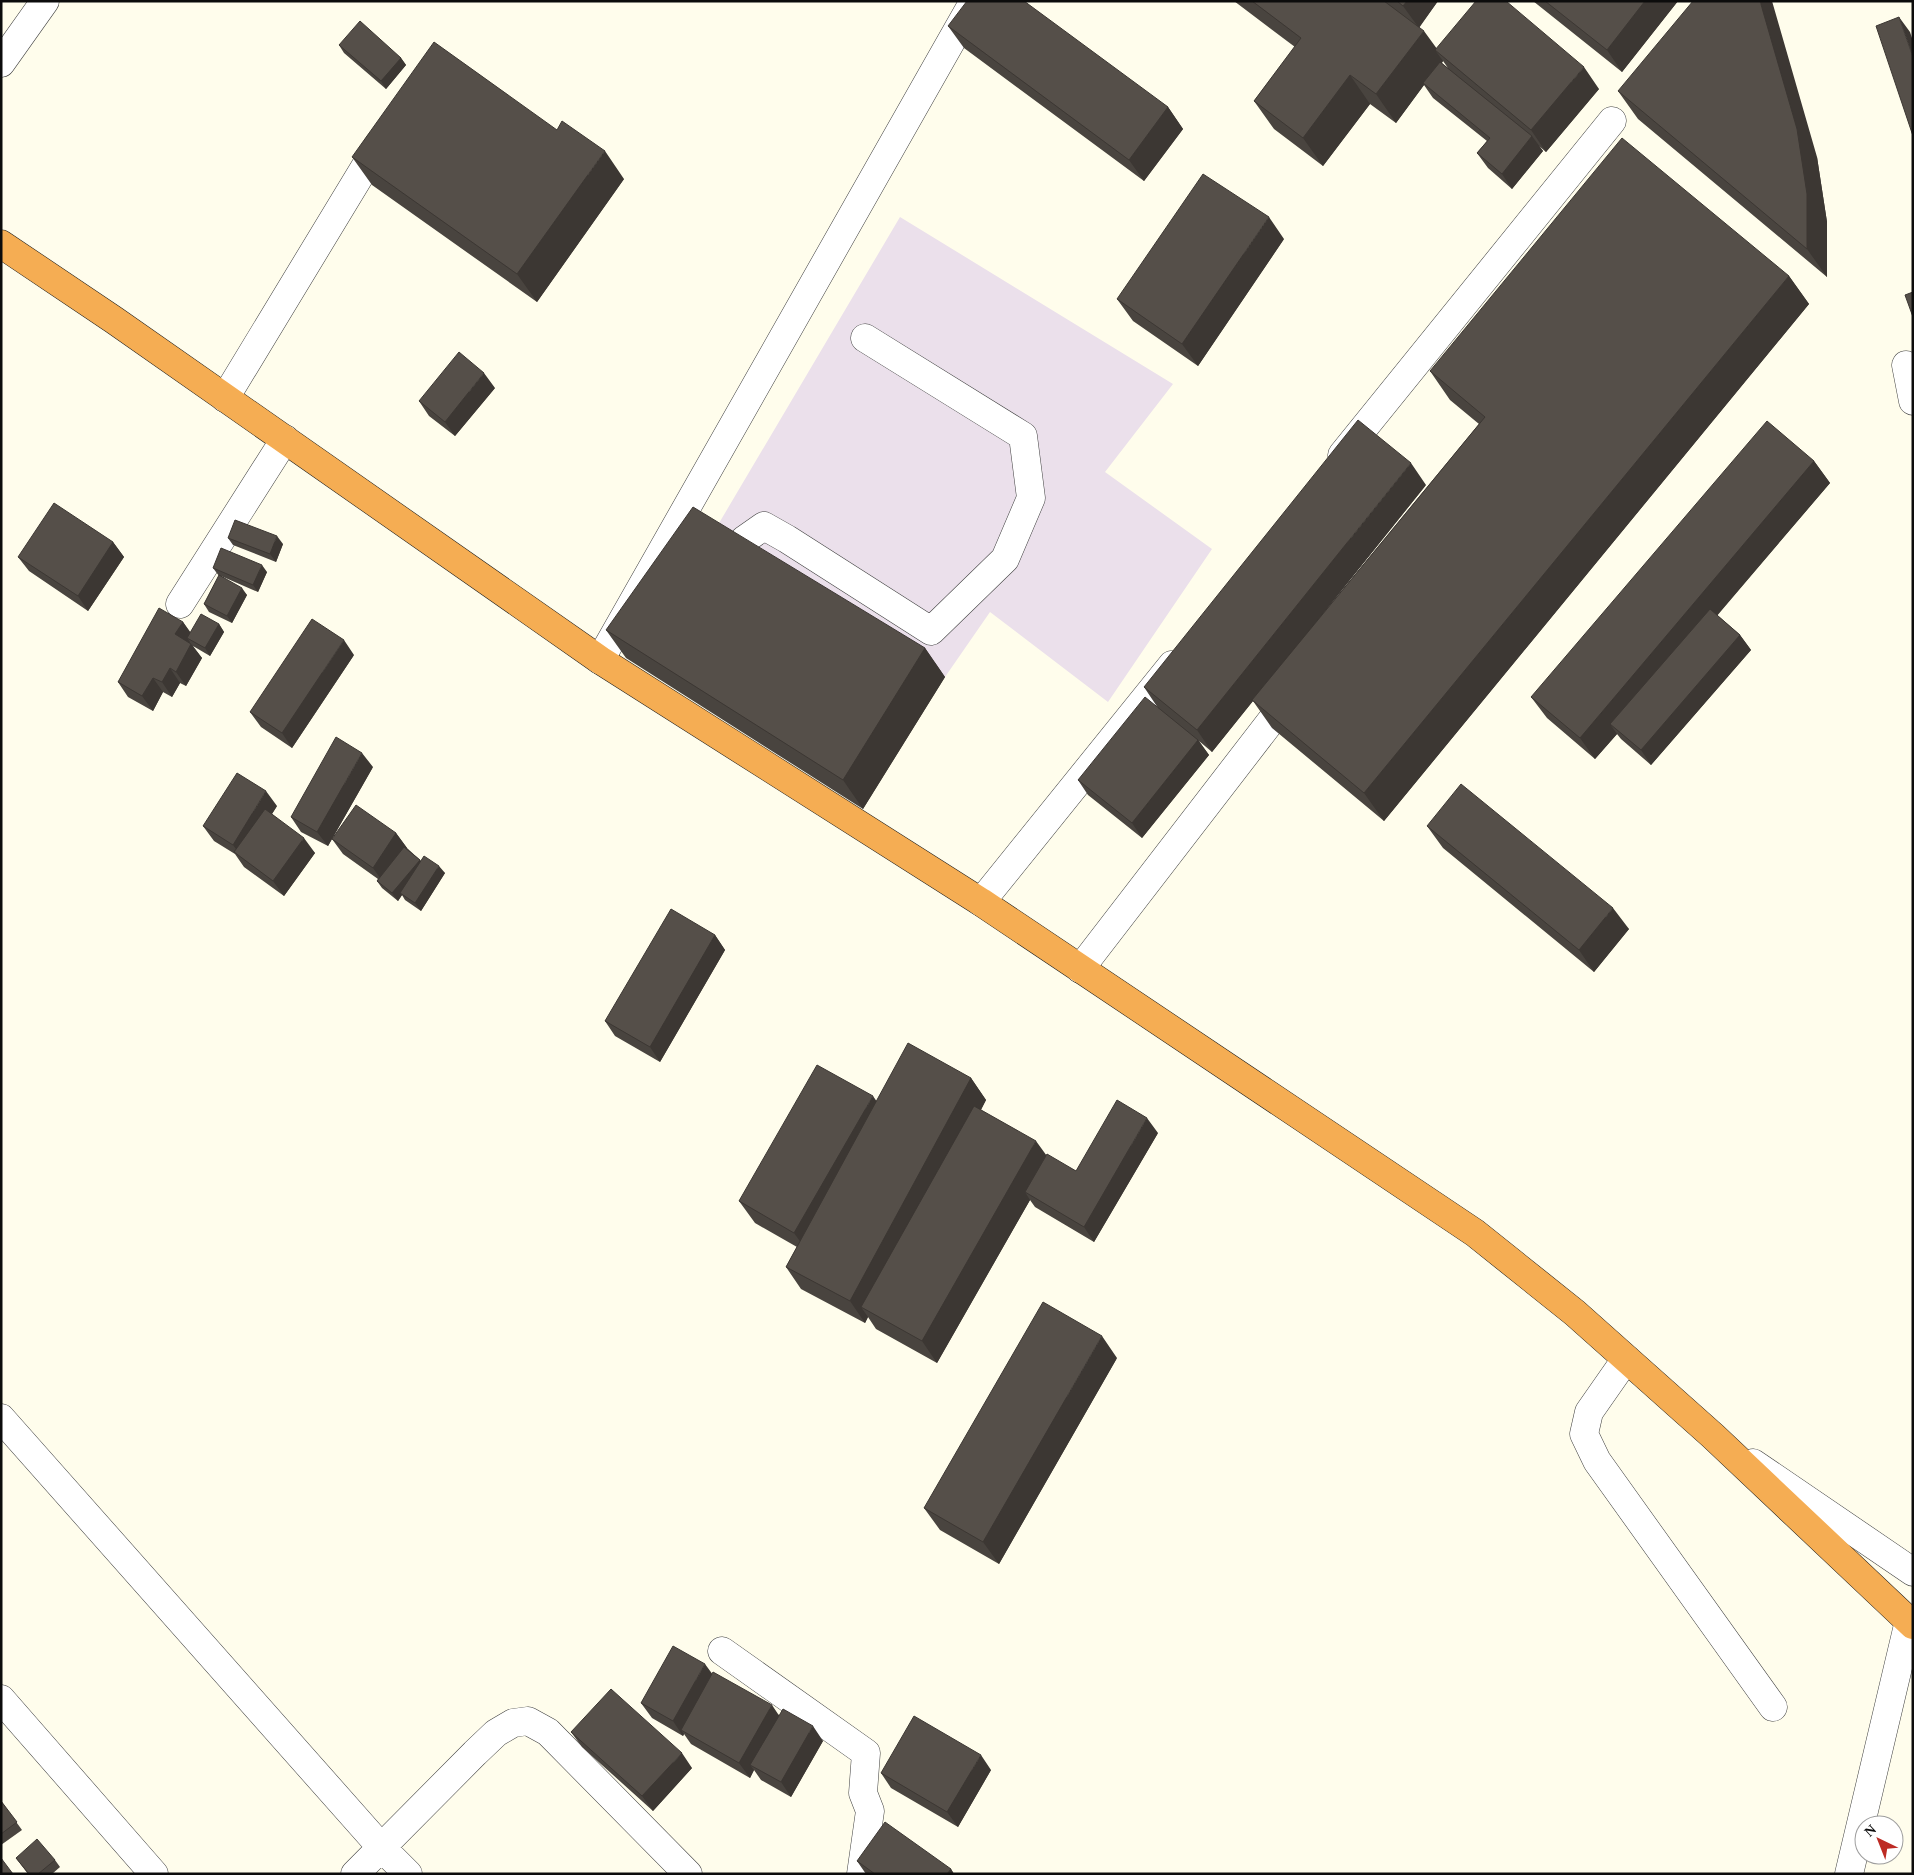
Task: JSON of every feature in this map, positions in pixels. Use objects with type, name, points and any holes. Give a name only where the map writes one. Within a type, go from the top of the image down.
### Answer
[{"type":"highway","points":[[1,244],[600,660],[655,683],[1475,1233],[1575,1313],[1713,1436],[1911,1623]]},
{"type":"street","points":[[1,63],[46,1]]},
{"type":"street","points":[[600,660],[974,1]]},
{"type":"street","points":[[1324,477],[1612,121]]},
{"type":"street","points":[[225,398],[379,144]]},
{"type":"street","points":[[713,590],[744,540],[764,526],[931,631],[1004,559],[1031,498],[1023,436],[865,338]]},
{"type":"street","points":[[1906,365],[1913,401]]},
{"type":"street","points":[[180,604],[285,440]]},
{"type":"street","points":[[981,902],[1187,647]]},
{"type":"street","points":[[1080,968],[1304,678]]},
{"type":"street","points":[[1626,1359],[1589,1412],[1584,1434],[1596,1461],[1773,1706]]},
{"type":"street","points":[[1,1418],[381,1847],[408,1874]]},
{"type":"street","points":[[1713,1436],[1913,1572]]},
{"type":"street","points":[[1849,1874],[1911,1623]]},
{"type":"street","points":[[722,1651],[866,1753],[863,1793],[870,1812],[861,1874]]},
{"type":"street","points":[[1,1699],[154,1874]]},
{"type":"street","points":[[355,1874],[496,1733],[512,1723],[528,1722],[548,1732],[688,1874]]},
{"type":"shaded area","points":[[900,217],[1173,384],[1105,472],[1212,549],[1108,702],[990,612],[945,677],[712,535]]},
{"type":"building","points":[[967,1],[1024,1],[1168,107],[1129,160],[948,26]]},
{"type":"building","points":[[1252,1],[1384,1],[1424,31],[1376,94],[1350,75],[1303,138],[1254,101],[1301,38]]},
{"type":"building","points":[[1397,1],[1407,1],[1403,6]]},
{"type":"building","points":[[1476,1],[1506,1],[1584,67],[1531,130],[1435,50]]},
{"type":"building","points":[[1545,1],[1645,1],[1607,50]]},
{"type":"building","points":[[1693,1],[1760,1],[1797,129],[1807,194],[1807,249],[1618,91]]},
{"type":"building","points":[[1899,17],[1913,57],[1913,136],[1876,26]]},
{"type":"building","points":[[360,21],[401,58],[381,81],[339,45]]},
{"type":"building","points":[[434,42],[557,130],[562,121],[605,151],[517,274],[352,157]]},
{"type":"building","points":[[1440,62],[1532,136],[1502,174],[1477,153],[1490,138],[1423,83]]},
{"type":"building","points":[[1622,138],[1789,276],[1364,793],[1252,700],[1485,417],[1430,371]]},
{"type":"building","points":[[1203,174],[1269,217],[1182,344],[1117,299]]},
{"type":"building","points":[[1913,292],[1913,317],[1905,295]]},
{"type":"building","points":[[459,352],[484,373],[445,422],[419,401]]},
{"type":"building","points":[[1358,420],[1411,463],[1197,730],[1144,687]]},
{"type":"building","points":[[1767,421],[1814,461],[1580,738],[1531,697]]},
{"type":"building","points":[[54,503],[113,542],[78,596],[18,557]]},
{"type":"building","points":[[693,507],[925,648],[843,780],[606,630]]},
{"type":"building","points":[[235,520],[277,536],[270,554],[228,538]]},
{"type":"building","points":[[221,548],[262,565],[253,585],[213,568]]},
{"type":"building","points":[[219,575],[242,588],[227,616],[204,604]]},
{"type":"building","points":[[159,608],[183,622],[175,634],[191,644],[176,672],[170,668],[162,682],[153,678],[142,696],[118,682]]},
{"type":"building","points":[[1710,609],[1740,635],[1641,750],[1610,724]]},
{"type":"building","points":[[201,614],[219,624],[205,648],[187,638]]},
{"type":"building","points":[[312,619],[344,640],[282,733],[250,712]]},
{"type":"building","points":[[1145,697],[1198,740],[1132,823],[1078,780]]},
{"type":"building","points":[[336,737],[362,753],[317,832],[291,817]]},
{"type":"building","points":[[237,773],[266,791],[233,845],[203,826]]},
{"type":"building","points":[[1461,784],[1613,908],[1579,950],[1427,826]]},
{"type":"building","points":[[356,805],[396,833],[373,868],[332,839]]},
{"type":"building","points":[[265,809],[304,838],[273,881],[234,852]]},
{"type":"building","points":[[404,847],[420,860],[392,893],[377,881]]},
{"type":"building","points":[[424,856],[439,866],[415,903],[400,893]]},
{"type":"building","points":[[671,909],[715,935],[650,1047],[605,1021]]},
{"type":"building","points":[[908,1043],[971,1078],[850,1301],[786,1267]]},
{"type":"building","points":[[817,1065],[873,1096],[794,1233],[739,1201]]},
{"type":"building","points":[[1117,1100],[1147,1118],[1084,1227],[1025,1192],[1047,1154],[1076,1171]]},
{"type":"building","points":[[974,1106],[1036,1141],[922,1341],[861,1307]]},
{"type":"building","points":[[1043,1302],[1102,1336],[983,1542],[924,1508]]},
{"type":"building","points":[[673,1646],[705,1664],[673,1721],[641,1703]]},
{"type":"building","points":[[713,1672],[772,1705],[739,1763],[681,1730]]},
{"type":"building","points":[[611,1689],[682,1753],[642,1796],[571,1732]]},
{"type":"building","points":[[783,1709],[813,1726],[781,1782],[750,1765]]},
{"type":"building","points":[[914,1716],[981,1755],[947,1812],[881,1773]]},
{"type":"building","points":[[1,1801],[17,1822],[1,1834]]},
{"type":"building","points":[[885,1822],[951,1869],[947,1874],[875,1874],[857,1861]]},
{"type":"building","points":[[37,1839],[55,1860],[38,1874],[29,1874],[16,1858]]},
{"type":"building","points":[[1,1858],[13,1874],[1,1874]]}]
